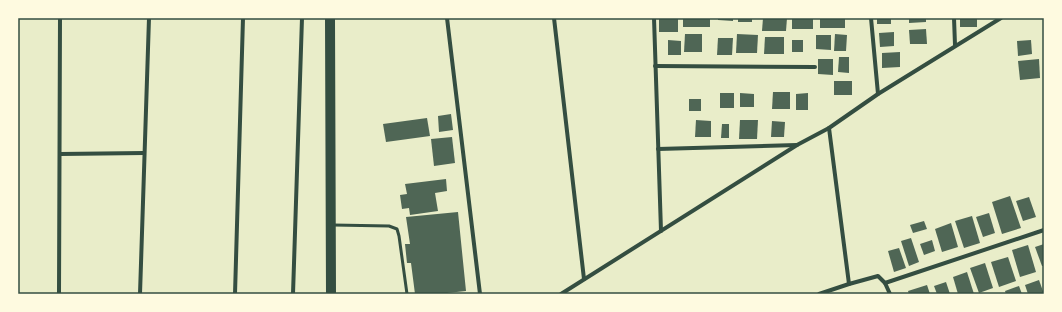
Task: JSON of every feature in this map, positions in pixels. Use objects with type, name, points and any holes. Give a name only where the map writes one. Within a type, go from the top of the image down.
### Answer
[{"type":"main road","points":[[330,18],[331,294]]},
{"type":"street","points":[[60,18],[60,294]]},
{"type":"street","points":[[140,294],[149,18]]},
{"type":"street","points":[[235,294],[243,18]]},
{"type":"street","points":[[293,294],[302,18]]},
{"type":"street","points":[[447,18],[480,294]]},
{"type":"street","points":[[554,18],[584,280]]},
{"type":"street","points":[[654,18],[661,231]]},
{"type":"street","points":[[870,18],[878,94]]},
{"type":"street","points":[[954,18],[955,45]]},
{"type":"street","points":[[561,294],[797,145],[829,128],[878,94],[1000,18]]},
{"type":"street","points":[[655,66],[815,67]]},
{"type":"street","points":[[829,128],[849,284]]},
{"type":"street","points":[[658,149],[797,145]]},
{"type":"street","points":[[60,154],[144,153]]},
{"type":"street","points":[[885,283],[1044,230]]},
{"type":"street","points":[[818,294],[878,276],[885,283],[890,294]]},
{"type":"lane","points":[[331,224],[389,226],[397,229],[407,294]]},
{"type":"building","points":[[659,18],[678,18],[678,32],[659,32]]},
{"type":"building","points":[[683,18],[710,18],[710,27],[683,27]]},
{"type":"building","points":[[718,18],[733,18],[733,21],[718,20]]},
{"type":"building","points":[[738,18],[752,18],[752,22],[738,22]]},
{"type":"building","points":[[763,18],[787,18],[786,31],[762,31]]},
{"type":"building","points":[[792,18],[813,18],[813,29],[792,29]]},
{"type":"building","points":[[820,18],[845,18],[845,28],[820,28]]},
{"type":"building","points":[[877,18],[891,18],[891,24],[877,24]]},
{"type":"building","points":[[909,18],[926,18],[926,22],[909,23]]},
{"type":"building","points":[[960,18],[977,18],[977,27],[960,27]]},
{"type":"building","points":[[926,29],[927,44],[910,44],[909,30]]},
{"type":"building","points":[[894,32],[894,46],[880,47],[879,33]]},
{"type":"building","points":[[685,34],[702,34],[702,52],[684,52]]},
{"type":"building","points":[[737,34],[758,35],[757,53],[736,53]]},
{"type":"building","points":[[835,34],[847,35],[846,51],[834,51]]},
{"type":"building","points":[[816,35],[831,35],[831,50],[816,49]]},
{"type":"building","points":[[765,37],[784,37],[784,54],[764,54]]},
{"type":"building","points":[[718,38],[733,38],[732,55],[717,55]]},
{"type":"building","points":[[668,40],[681,41],[681,55],[668,55]]},
{"type":"building","points":[[792,40],[803,40],[803,52],[792,52]]},
{"type":"building","points":[[1031,40],[1032,54],[1018,56],[1017,41]]},
{"type":"building","points":[[900,52],[900,67],[882,68],[882,53]]},
{"type":"building","points":[[839,57],[849,57],[849,73],[838,72]]},
{"type":"building","points":[[818,59],[833,59],[833,75],[818,74]]},
{"type":"building","points":[[1039,59],[1040,78],[1020,80],[1018,61]]},
{"type":"building","points":[[834,81],[852,81],[852,95],[834,95]]},
{"type":"building","points":[[773,92],[790,92],[790,109],[772,109]]},
{"type":"building","points":[[720,93],[734,93],[734,108],[720,108]]},
{"type":"building","points":[[740,93],[754,94],[754,107],[740,107]]},
{"type":"building","points":[[808,93],[808,110],[796,110],[796,94]]},
{"type":"building","points":[[689,99],[701,99],[701,111],[689,111]]},
{"type":"building","points":[[451,114],[453,130],[439,132],[438,116]]},
{"type":"building","points":[[427,118],[430,136],[386,142],[383,124]]},
{"type":"building","points":[[696,120],[711,121],[711,137],[695,137]]},
{"type":"building","points":[[740,120],[758,120],[757,139],[739,139]]},
{"type":"building","points":[[772,121],[785,122],[784,137],[771,137]]},
{"type":"building","points":[[722,124],[729,124],[729,138],[721,138]]},
{"type":"building","points":[[452,137],[455,163],[434,166],[431,139]]},
{"type":"building","points":[[446,179],[447,191],[435,193],[438,211],[410,215],[409,208],[402,209],[400,195],[407,194],[405,184]]},
{"type":"building","points":[[1010,196],[1021,228],[1002,234],[992,202]]},
{"type":"building","points":[[1029,197],[1036,217],[1023,221],[1016,201]]},
{"type":"building","points":[[458,212],[466,291],[447,294],[415,294],[411,263],[407,263],[405,244],[410,244],[406,217]]},
{"type":"building","points":[[989,213],[995,233],[983,237],[976,217]]},
{"type":"building","points":[[972,216],[980,243],[964,248],[955,221]]},
{"type":"building","points":[[924,221],[927,229],[913,233],[910,225]]},
{"type":"building","points":[[951,223],[958,247],[942,252],[935,229]]},
{"type":"building","points":[[911,238],[919,262],[909,266],[901,241]]},
{"type":"building","points":[[932,240],[935,251],[924,255],[920,244]]},
{"type":"building","points":[[1044,244],[1044,266],[1042,266],[1035,247]]},
{"type":"building","points":[[1028,245],[1036,272],[1020,277],[1012,250]]},
{"type":"building","points":[[899,248],[906,268],[894,272],[888,251]]},
{"type":"building","points":[[1008,257],[1016,281],[999,287],[991,262]]},
{"type":"building","points":[[985,263],[993,288],[979,293],[970,268]]},
{"type":"building","points":[[967,272],[974,294],[958,294],[953,277]]},
{"type":"building","points":[[1039,280],[1044,294],[1028,294],[1025,285]]},
{"type":"building","points":[[946,282],[950,294],[937,294],[934,286]]},
{"type":"building","points":[[927,285],[930,294],[909,294],[908,291]]},
{"type":"building","points":[[1019,286],[1022,294],[1006,294],[1005,291]]}]
